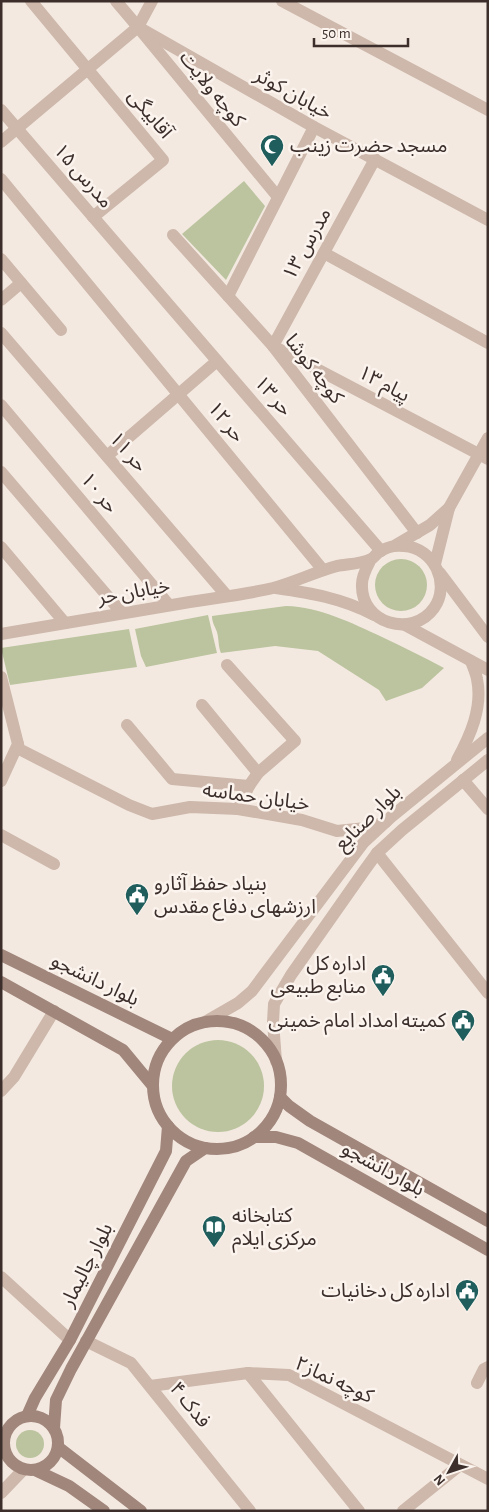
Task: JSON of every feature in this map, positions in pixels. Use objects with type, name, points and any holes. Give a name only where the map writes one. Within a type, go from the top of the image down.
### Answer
[{"type":"main road","name":"بلوار دانشجو","points":[[1,955],[172,1039]]},
{"type":"main road","points":[[1,982],[123,1050],[152,1085]]},
{"type":"main road","points":[[205,1022],[227,1022],[248,1029],[265,1042],[276,1061],[281,1079],[280,1097],[275,1113],[266,1126],[254,1137],[239,1145],[222,1149],[205,1148],[184,1140],[168,1126],[159,1114],[154,1100],[152,1085],[155,1068],[161,1052],[182,1031],[193,1025],[205,1022]]},
{"type":"main road","name":"بلواردانشجو","points":[[280,1097],[310,1121],[488,1221]]},
{"type":"main road","name":"بلوار چالیمار","points":[[27,1416],[35,1398],[70,1340],[166,1151],[168,1126]]},
{"type":"main road","name":"بلواردانشجو","points":[[254,1137],[276,1137],[298,1143],[488,1250]]},
{"type":"main road","name":"بلوار چالیمار","points":[[54,1428],[56,1400],[86,1341],[186,1161],[205,1148]]},
{"type":"main road","points":[[30,1469],[44,1467],[56,1455],[58,1447],[54,1428],[42,1418],[27,1416],[13,1422],[3,1434],[8,1458],[14,1464],[69,1486],[104,1511]]},
{"type":"main road","points":[[58,1447],[141,1511]]},
{"type":"street","points":[[31,1],[88,69]]},
{"type":"street","name":"خیابان کوثر","points":[[116,1],[138,27],[314,128],[488,220]]},
{"type":"street","points":[[1,142],[138,27],[152,1]]},
{"type":"street","points":[[282,1],[488,110]]},
{"type":"street","name":"کوچه ولایت","points":[[138,27],[278,197]]},
{"type":"street","name":"آقابیگی","points":[[88,69],[163,160],[93,217]]},
{"type":"street","name":"مدرس ۱۵","points":[[1,110],[136,266]]},
{"type":"street","points":[[228,296],[314,128]]},
{"type":"street","name":"مدرس ۱۳","points":[[273,346],[375,160]]},
{"type":"street","name":"حر ۱۲","points":[[1,179],[323,570]]},
{"type":"street","name":"کوچه کوشا","points":[[172,235],[273,346],[417,534]]},
{"type":"street","points":[[324,253],[488,343]]},
{"type":"street","points":[[1,259],[61,330]]},
{"type":"street","name":"۱۳ حر","points":[[136,266],[382,552]]},
{"type":"street","points":[[1,300],[22,283]]},
{"type":"street","name":"حر ۱۱","points":[[1,333],[227,596]]},
{"type":"street","name":"پیام ۱۳","points":[[273,346],[483,457]]},
{"type":"street","points":[[107,456],[217,361]]},
{"type":"street","name":"حر ۱۰","points":[[1,405],[168,605]]},
{"type":"street","points":[[449,508],[437,568],[441,584],[440,596],[435,607],[427,616],[417,622],[405,625],[396,624],[378,617],[369,608],[363,596],[362,583],[364,571],[382,552],[417,534],[449,508],[483,457],[488,438]]},
{"type":"street","points":[[1,472],[122,613]]},
{"type":"street","points":[[382,552],[405,546],[417,548],[427,555],[488,637]]},
{"type":"street","points":[[1,547],[65,623]]},
{"type":"street","name":"خیابان حر","points":[[1,634],[273,588],[382,552]]},
{"type":"street","name":"خیابان حر","points":[[273,588],[317,594],[354,605],[378,617]]},
{"type":"street","points":[[405,625],[488,670]]},
{"type":"street","points":[[454,766],[476,720],[477,679],[471,661]]},
{"type":"street","points":[[227,664],[295,742],[258,773],[249,786],[238,809]]},
{"type":"street","points":[[1,676],[18,744],[2,780]]},
{"type":"street","points":[[202,705],[258,773]]},
{"type":"street","points":[[127,724],[172,779],[249,786]]},
{"type":"street","name":"بلوار صنایع","points":[[205,1022],[238,1003],[252,992],[364,842],[488,738]]},
{"type":"street","name":"خیابان حماسه","points":[[18,744],[19,749],[130,805],[152,814],[190,807],[238,809],[302,820],[337,831],[366,828],[386,822]]},
{"type":"street","name":"بلوار صنایع","points":[[276,1061],[273,1022],[274,1004],[291,975],[377,853],[402,830],[488,760]]},
{"type":"street","points":[[463,780],[488,809]]},
{"type":"street","points":[[1,835],[54,864]]},
{"type":"street","points":[[377,853],[488,993]]},
{"type":"street","points":[[1,1091],[14,1077],[54,1011]]},
{"type":"street","points":[[1,1277],[70,1340]]},
{"type":"street","name":"فدک ۴","points":[[86,1341],[132,1362],[250,1511]]},
{"type":"street","points":[[477,1383],[484,1369],[488,1367]]},
{"type":"street","points":[[248,1373],[359,1511]]},
{"type":"street","name":"کوچه نماز۲","points":[[150,1386],[248,1373],[289,1375],[488,1479]]},
{"type":"street","points":[[410,1508],[460,1465]]},
{"type":"street","points":[[1,1493],[30,1469]]},
{"type":"green space","points":[[244,181],[265,206],[226,280],[182,234]]},
{"type":"green space","points":[[396,559],[406,559],[420,566],[427,580],[427,590],[420,604],[406,611],[396,611],[386,607],[379,600],[375,590],[375,580],[379,570],[386,563]]},
{"type":"green space","points":[[286,606],[311,609],[359,626],[444,668],[422,688],[386,701],[379,690],[318,651],[275,646],[221,653],[212,616]]},
{"type":"green space","points":[[208,615],[217,653],[146,667],[141,656],[135,629]]},
{"type":"green space","points":[[129,629],[137,667],[10,685],[1,648]]},
{"type":"green space","points":[[218,1040],[236,1044],[250,1054],[260,1068],[264,1086],[260,1104],[250,1118],[236,1128],[218,1132],[200,1128],[186,1118],[176,1104],[172,1086],[176,1068],[186,1054],[200,1044]]},
{"type":"green space","points":[[30,1430],[40,1434],[44,1444],[40,1454],[30,1458],[20,1454],[16,1444],[20,1434]]},
{"type":"place","name":"مسجد حضرت زینب","points":[[272,167]]},
{"type":"place","name":"بنیاد حفظ آثارو ارزشهای دفاع مقدس","points":[[137,916]]},
{"type":"place","name":"اداره کل منابع طبیعی","points":[[383,997]]},
{"type":"place","name":"کمیته امداد امام خمینی","points":[[463,1042]]},
{"type":"place","name":"کتابخانه مرکزی ایلام","points":[[214,1248]]},
{"type":"place","name":"اداره کل دخانیات","points":[[467,1312]]}]
